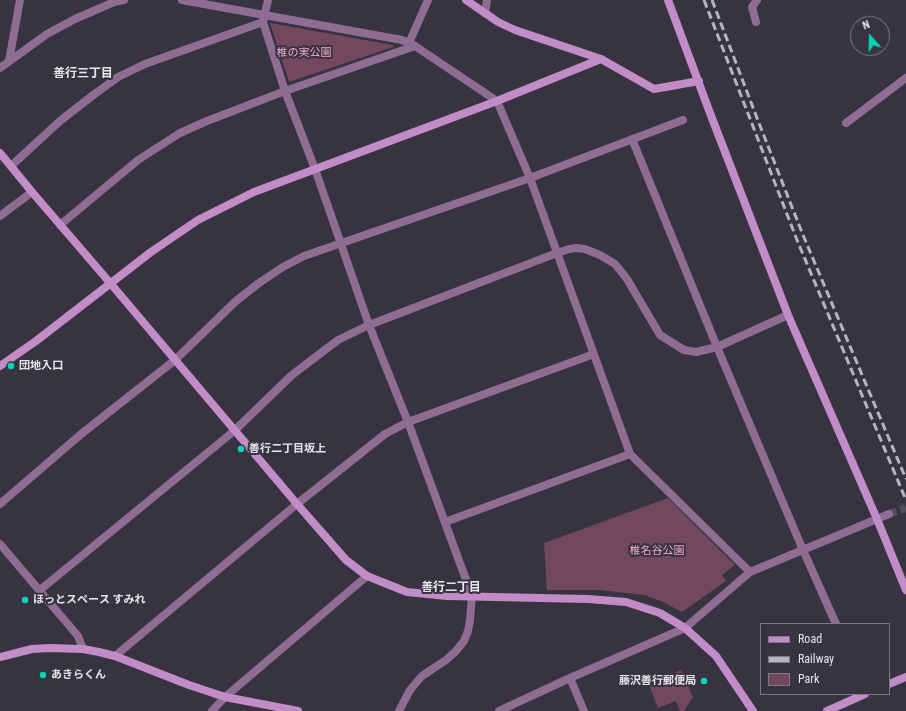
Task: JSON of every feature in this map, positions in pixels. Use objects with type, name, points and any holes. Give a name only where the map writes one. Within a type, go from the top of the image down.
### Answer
[{"type":"street","points":[[9,61],[20,0]]},
{"type":"street","points":[[0,68],[52,31],[114,1],[124,0]]},
{"type":"street","points":[[182,0],[264,19],[402,40],[412,44],[497,101],[530,178],[630,454],[750,572]]},
{"type":"street","points":[[268,0],[264,19],[285,91],[315,169],[369,325],[408,422],[472,596],[468,631],[464,641],[446,660],[422,676],[410,690],[399,711]]},
{"type":"street","points":[[60,225],[138,160],[175,136],[207,121],[412,44],[428,0]]},
{"type":"street","points":[[466,0],[498,22],[515,30],[601,59],[654,88],[699,81]]},
{"type":"street","points":[[485,13],[487,0]]},
{"type":"street","points":[[668,0],[788,315],[877,519],[906,590]]},
{"type":"street","points":[[756,22],[752,7],[757,0]]},
{"type":"street","points":[[11,166],[60,122],[92,96],[118,78],[145,64],[264,19]]},
{"type":"street","points":[[0,366],[36,341],[151,252],[198,220],[254,192],[497,101],[601,59]]},
{"type":"street","points":[[846,123],[906,78]]},
{"type":"street","points":[[0,504],[80,435],[175,360],[236,301],[259,282],[283,267],[304,256],[530,178],[683,120]]},
{"type":"street","points":[[632,139],[717,347],[836,623]]},
{"type":"street","points":[[0,153],[297,504],[346,560],[367,576],[407,592],[447,596],[588,599],[626,602],[660,612],[685,628],[716,656],[753,711]]},
{"type":"street","points":[[0,216],[32,192]]},
{"type":"street","points":[[40,590],[234,431],[292,375],[338,340],[356,329],[557,253],[569,249],[585,249],[600,255],[615,264],[627,279],[660,336],[684,350],[696,352],[717,347],[788,315]]},
{"type":"street","points":[[115,656],[297,504],[385,434],[408,422],[594,354]]},
{"type":"street","points":[[445,522],[630,454]]},
{"type":"street","points":[[499,711],[570,678],[685,628],[750,572],[889,514]]},
{"type":"street","points":[[0,544],[78,636],[82,649]]},
{"type":"street","points":[[212,711],[225,697],[367,576]]},
{"type":"street","points":[[0,657],[32,649],[82,649],[115,656],[189,685],[225,697],[298,711]]},
{"type":"street","points":[[890,684],[906,677]]},
{"type":"street","points":[[570,678],[584,711]]},
{"type":"street","points":[[827,711],[863,695]]},
{"type":"green space","name":"椎の実公園","points":[[270,23],[393,45],[393,47],[289,82]]},
{"type":"green space","name":"椎名谷公園","points":[[668,498],[735,565],[722,575],[726,581],[682,612],[661,601],[644,595],[600,590],[547,590],[544,543]]},
{"type":"green space","points":[[681,670],[693,697],[684,711],[680,711],[676,701],[658,708],[649,685]]},
{"type":"tunnel","points":[[889,514],[906,508]]},
{"type":"railway","points":[[704,0],[797,240],[906,500]]},
{"type":"railway","points":[[712,0],[803,235],[906,479]]},
{"type":"place","name":"団地入口","points":[[11,366]]},
{"type":"place","name":"善行二丁目坂上","points":[[241,449]]},
{"type":"place","name":"ほっとスペース すみれ","points":[[25,600]]},
{"type":"place","name":"あきらくん","points":[[43,675]]},
{"type":"place","name":"藤沢善行郵便局","points":[[704,681]]},
{"type":"district","name":"善行三丁目","points":[[83,74]]},
{"type":"district","name":"善行二丁目","points":[[451,588]]}]
